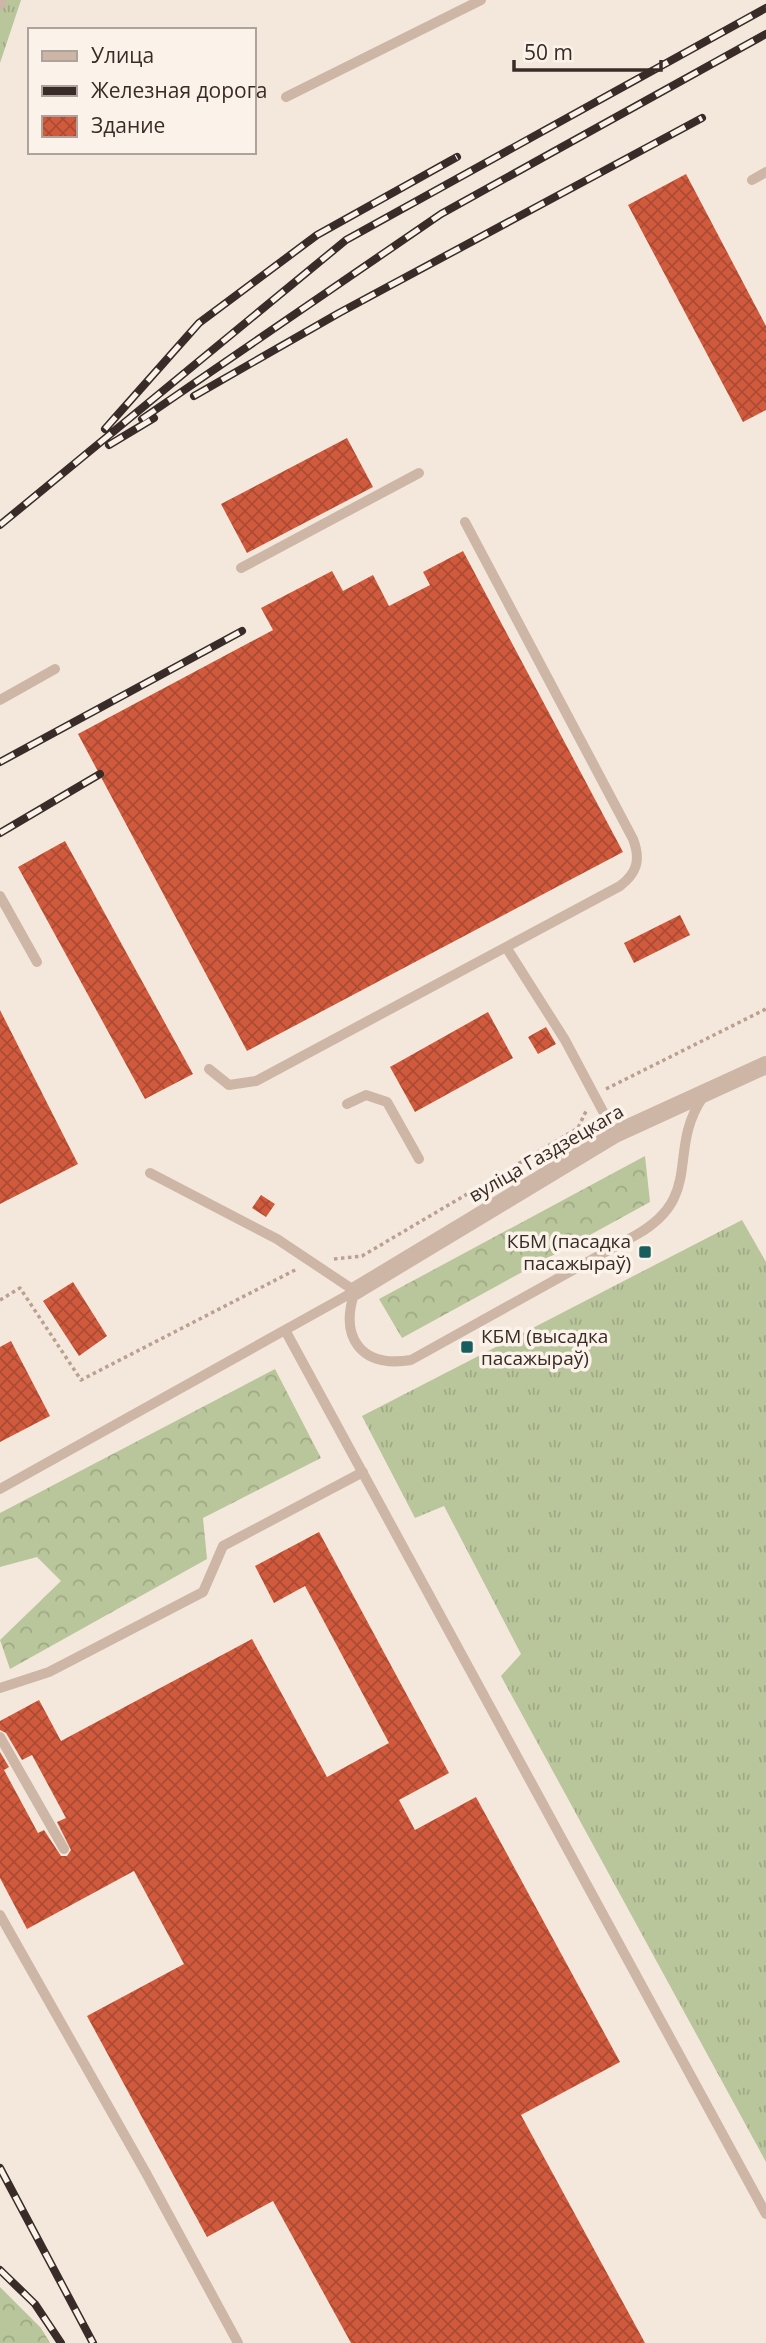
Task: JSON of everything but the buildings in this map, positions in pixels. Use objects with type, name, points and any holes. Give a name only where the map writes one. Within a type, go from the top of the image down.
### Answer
[{"type":"street","name":"вуліца Газдзецкага","points":[[355,1291],[615,1134],[766,1065]]},
{"type":"lane","points":[[286,97],[481,0]]},
{"type":"lane","points":[[752,180],[766,172]]},
{"type":"lane","points":[[241,568],[419,473]]},
{"type":"lane","points":[[208,1069],[229,1085],[256,1081],[620,886],[636,869],[638,859],[633,839],[465,522]]},
{"type":"lane","points":[[0,700],[55,669]]},
{"type":"lane","points":[[0,896],[37,962]]},
{"type":"lane","points":[[506,947],[565,1040],[615,1134]]},
{"type":"lane","points":[[355,1291],[348,1323],[352,1338],[361,1350],[376,1359],[395,1362],[411,1360],[646,1230],[669,1211],[678,1192],[688,1128],[695,1109],[708,1090]]},
{"type":"lane","points":[[347,1104],[366,1096],[387,1102],[419,1159]]},
{"type":"lane","points":[[150,1173],[277,1239],[355,1291]]},
{"type":"lane","points":[[0,1489],[355,1291]]},
{"type":"lane","points":[[285,1330],[766,2214]]},
{"type":"lane","points":[[0,1688],[49,1672],[203,1592],[223,1546],[362,1472]]},
{"type":"lane","points":[[0,1737],[64,1849]]},
{"type":"lane","points":[[0,1915],[146,2173],[238,2343]]},
{"type":"path","points":[[0,1300],[20,1288],[81,1380],[311,1261],[362,1256],[578,1128],[594,1095],[766,1009]]},
{"type":"green space","points":[[0,0],[21,0],[0,63]]},
{"type":"green space","points":[[645,1156],[650,1202],[402,1338],[379,1299]]},
{"type":"green space","points":[[742,1220],[766,1262],[766,2162],[501,1676],[521,1654],[444,1506],[415,1518],[362,1416]]},
{"type":"green space","points":[[275,1369],[321,1458],[203,1518],[207,1559],[10,1669],[0,1640],[61,1581],[37,1557],[0,1567],[0,1513]]},
{"type":"green space","points":[[0,2287],[41,2328],[50,2343],[0,2343]]},
{"type":"railway","points":[[0,525],[346,240],[766,8]]},
{"type":"railway","points":[[142,419],[441,214],[766,34]]},
{"type":"railway","points":[[194,396],[339,313],[702,118]]},
{"type":"railway","points":[[105,429],[199,323],[317,235],[457,157]]},
{"type":"railway","points":[[109,445],[154,418]]},
{"type":"railway","points":[[0,762],[242,631]]},
{"type":"railway","points":[[0,833],[100,774]]},
{"type":"railway","points":[[0,2168],[93,2343]]},
{"type":"railway","points":[[0,2270],[35,2304],[61,2343]]},
{"type":"place","name":"КБМ (пасадка пасажыраў)","points":[[645,1252]]},
{"type":"place","name":"КБМ (высадка пасажыраў)","points":[[467,1347]]}]
